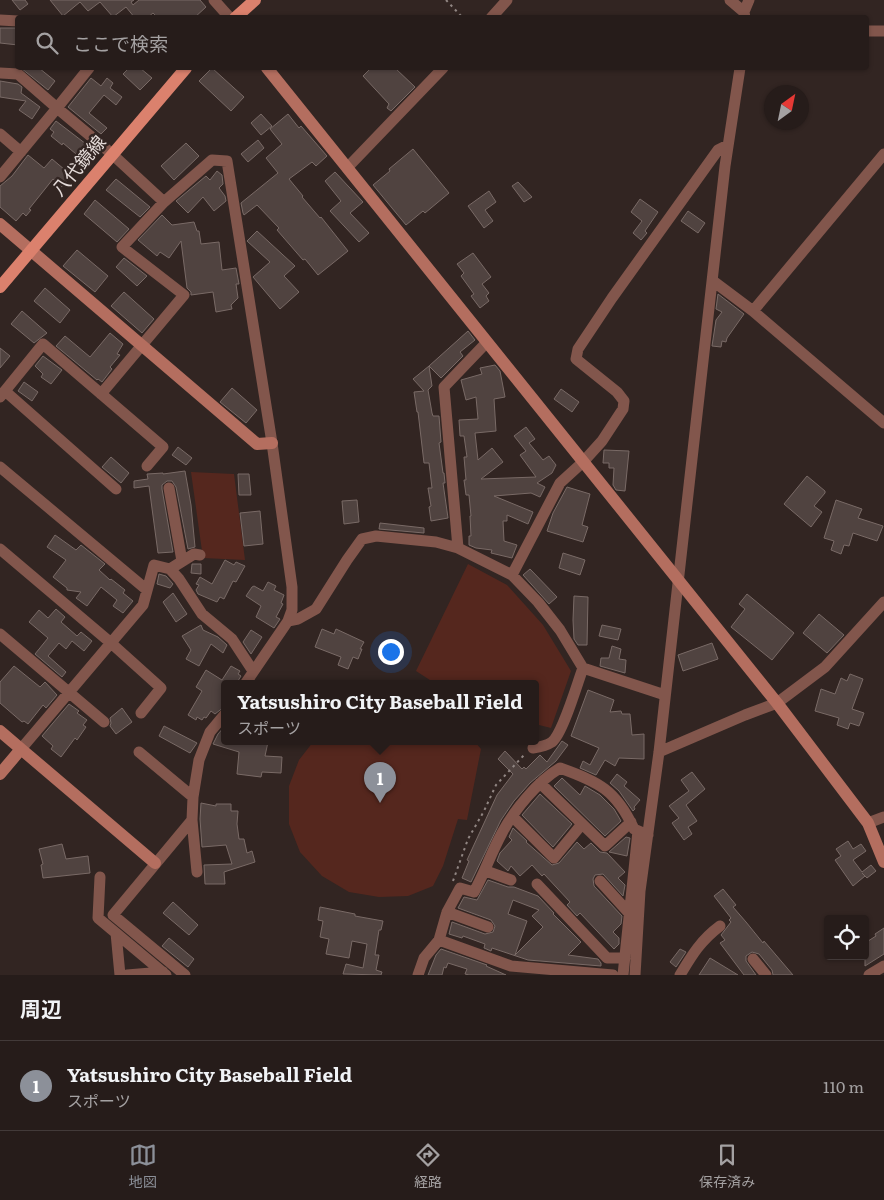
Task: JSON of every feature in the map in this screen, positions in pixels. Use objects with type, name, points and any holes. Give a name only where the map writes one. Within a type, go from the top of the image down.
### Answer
[{"type":"main road","points":[[238,15],[255,0]]},
{"type":"main road","name":"八代鏡線","points":[[0,287],[184,70]]},
{"type":"street","points":[[214,0],[227,15]]},
{"type":"street","points":[[494,15],[507,0]]},
{"type":"street","points":[[730,0],[744,15],[749,0]]},
{"type":"street","points":[[0,20],[15,21]]},
{"type":"street","points":[[869,31],[884,31]]},
{"type":"street","points":[[0,177],[87,70]]},
{"type":"street","points":[[269,70],[777,703],[868,823],[884,862]]},
{"type":"street","points":[[346,168],[441,70]]},
{"type":"street","points":[[623,975],[639,829],[659,752],[728,145],[740,70]]},
{"type":"street","points":[[0,73],[18,74],[112,154],[164,202]]},
{"type":"street","points":[[0,134],[21,152]]},
{"type":"street","points":[[512,575],[560,483],[602,441],[623,410],[624,401],[617,392],[576,359],[578,349],[612,298],[718,150],[728,145]]},
{"type":"street","points":[[753,311],[884,154]]},
{"type":"street","points":[[101,394],[184,295],[122,247],[164,202],[212,160],[227,161],[272,444],[292,587],[292,610],[288,621],[247,680]]},
{"type":"street","points":[[0,224],[257,444],[272,444]]},
{"type":"street","points":[[713,281],[753,311],[884,423]]},
{"type":"street","points":[[458,548],[444,387],[487,342]]},
{"type":"street","points":[[116,489],[2,394],[43,344],[163,447],[148,466]]},
{"type":"street","points":[[0,467],[147,590]]},
{"type":"street","points":[[169,488],[182,561]]},
{"type":"street","points":[[288,621],[298,619],[316,609],[358,542],[366,537],[376,536],[412,538],[458,548],[512,575],[538,602],[560,630],[583,668],[665,694]]},
{"type":"street","points":[[0,549],[111,642],[161,688],[141,712]]},
{"type":"street","points":[[170,569],[194,554],[200,554]]},
{"type":"street","points":[[0,774],[143,604],[154,564],[170,569],[179,579],[202,614],[232,639],[252,671]]},
{"type":"street","points":[[659,752],[777,703],[825,667],[884,602]]},
{"type":"street","points":[[0,634],[104,722]]},
{"type":"street","points":[[533,748],[544,746],[553,741],[561,730],[583,668]]},
{"type":"street","points":[[197,872],[192,820],[193,797],[199,760],[210,732],[221,719]]},
{"type":"street","points":[[0,731],[155,863]]},
{"type":"street","points":[[139,752],[193,797]]},
{"type":"street","points":[[418,975],[424,958],[439,940],[447,912],[460,888],[474,892],[486,871],[502,832],[540,783],[549,774],[560,768],[600,785],[613,795],[639,829],[640,891],[634,975]]},
{"type":"street","points":[[540,783],[605,846],[639,829]]},
{"type":"street","points":[[513,817],[554,858],[582,824]]},
{"type":"street","points":[[868,823],[884,817]]},
{"type":"street","points":[[185,975],[112,915],[192,820]]},
{"type":"street","points":[[486,871],[511,880]]},
{"type":"street","points":[[100,877],[98,918],[164,974]]},
{"type":"street","points":[[600,881],[629,913]]},
{"type":"street","points":[[536,884],[607,958],[625,958]]},
{"type":"street","points":[[447,912],[488,927]]},
{"type":"street","points":[[680,975],[705,937],[720,926]]},
{"type":"street","points":[[116,933],[120,975]]},
{"type":"street","points":[[439,940],[511,966],[613,975]]},
{"type":"street","points":[[753,959],[766,975]]},
{"type":"street","points":[[869,975],[884,966]]},
{"type":"street","points":[[127,975],[164,974]]},
{"type":"path","points":[[446,0],[460,15]]},
{"type":"path","points":[[452,884],[472,832],[496,785],[517,761],[533,748]]},
{"type":"shaded area","points":[[191,472],[234,474],[245,560],[203,558]]},
{"type":"shaded area","points":[[468,564],[507,585],[543,625],[571,671],[551,728],[539,725],[539,680],[430,680],[416,671]]},
{"type":"shaded area","points":[[311,745],[478,745],[481,749],[467,820],[458,819],[443,866],[433,886],[408,896],[379,897],[349,892],[322,876],[300,852],[289,824],[289,786],[299,760]]},
{"type":"building","points":[[12,0],[25,0],[28,4],[20,10]]},
{"type":"building","points":[[50,0],[134,0],[131,2],[133,5],[139,0],[200,0],[206,7],[197,15],[155,15],[153,13],[151,15],[133,15],[126,7],[116,15],[111,15],[100,2],[88,11],[80,2],[62,15]]},
{"type":"building","points":[[0,28],[15,28],[15,45],[0,43]]},
{"type":"building","points":[[23,70],[41,70],[55,81],[48,90]]},
{"type":"building","points":[[127,70],[142,70],[152,78],[140,90],[123,74]]},
{"type":"building","points":[[210,70],[214,70],[244,97],[231,111],[199,81]]},
{"type":"building","points":[[369,70],[397,70],[415,87],[391,111],[387,108],[389,104],[363,76]]},
{"type":"building","points":[[91,78],[101,86],[107,78],[113,83],[110,88],[122,97],[116,105],[104,95],[89,113],[107,128],[101,134],[68,107]]},
{"type":"building","points":[[0,81],[18,84],[22,87],[21,93],[40,107],[32,119],[19,110],[26,101],[0,97]]},
{"type":"building","points":[[261,114],[272,126],[261,135],[251,123]]},
{"type":"building","points":[[288,114],[327,156],[316,166],[312,162],[289,179],[348,251],[318,275],[257,205],[244,215],[241,203],[278,173],[266,158],[282,144],[270,129]]},
{"type":"building","points":[[56,121],[86,144],[76,154],[51,136],[54,132],[50,129]]},
{"type":"building","points":[[258,140],[264,148],[248,162],[241,154]]},
{"type":"building","points":[[186,143],[199,156],[174,180],[161,166]]},
{"type":"building","points":[[413,149],[449,193],[425,213],[423,211],[406,225],[373,185]]},
{"type":"building","points":[[28,155],[44,168],[52,159],[71,175],[62,187],[53,179],[29,209],[31,210],[26,216],[23,213],[16,221],[0,207],[0,186],[12,176]]},
{"type":"building","points":[[217,171],[222,175],[223,184],[219,188],[226,201],[214,211],[203,197],[188,213],[176,201],[206,176],[210,180]]},
{"type":"building","points":[[335,172],[363,202],[350,213],[369,233],[359,242],[330,211],[341,201],[325,181]]},
{"type":"building","points":[[116,179],[150,207],[140,217],[106,190]]},
{"type":"building","points":[[518,182],[532,197],[524,202],[512,186]]},
{"type":"building","points":[[489,191],[496,202],[485,210],[493,221],[484,228],[468,206]]},
{"type":"building","points":[[640,199],[658,212],[641,240],[633,233],[642,221],[631,212]]},
{"type":"building","points":[[95,200],[129,229],[117,242],[84,214]]},
{"type":"building","points":[[688,211],[705,223],[698,233],[681,221]]},
{"type":"building","points":[[162,215],[172,225],[194,222],[197,231],[199,231],[201,244],[219,242],[222,270],[236,268],[239,284],[236,284],[238,298],[231,305],[232,309],[216,312],[213,292],[191,295],[187,288],[181,241],[169,258],[160,252],[157,256],[138,240]]},
{"type":"building","points":[[257,231],[295,266],[284,276],[299,292],[280,309],[253,277],[270,262],[247,241]]},
{"type":"building","points":[[77,250],[108,276],[95,292],[63,266]]},
{"type":"building","points":[[473,253],[491,277],[482,284],[489,293],[486,296],[489,301],[480,308],[471,296],[474,294],[461,276],[464,273],[457,264]]},
{"type":"building","points":[[124,258],[147,276],[137,286],[116,267]]},
{"type":"building","points":[[45,288],[70,310],[60,323],[34,301]]},
{"type":"building","points":[[124,292],[154,319],[142,333],[111,306]]},
{"type":"building","points":[[718,294],[744,314],[726,342],[722,341],[721,347],[712,346],[716,320],[722,312],[716,309]]},
{"type":"building","points":[[22,311],[47,333],[34,343],[11,324]]},
{"type":"building","points":[[468,331],[475,340],[460,352],[463,356],[441,378],[429,366]]},
{"type":"building","points":[[110,333],[123,344],[117,354],[120,355],[110,367],[112,369],[102,382],[97,380],[56,346],[65,336],[90,357]]},
{"type":"building","points":[[0,348],[10,356],[0,368]]},
{"type":"building","points":[[43,356],[62,370],[51,384],[41,377],[43,374],[35,366]]},
{"type":"building","points":[[495,365],[500,371],[505,397],[494,399],[496,431],[475,433],[478,460],[492,448],[503,462],[481,479],[536,477],[520,455],[526,451],[514,436],[526,427],[535,439],[529,443],[543,460],[549,456],[556,465],[552,473],[537,483],[545,487],[540,497],[531,493],[494,496],[533,512],[528,524],[507,515],[507,521],[503,521],[504,541],[517,545],[512,558],[491,553],[492,550],[469,545],[471,516],[469,495],[466,495],[464,480],[466,480],[464,457],[467,457],[464,436],[460,436],[459,420],[478,419],[476,397],[466,400],[461,380],[482,374],[480,368]]},
{"type":"building","points":[[429,366],[432,386],[428,390],[433,416],[439,416],[441,442],[439,443],[448,518],[431,521],[428,488],[432,488],[429,463],[424,463],[414,392],[424,391],[413,379]]},
{"type":"building","points":[[24,382],[38,392],[32,401],[18,391]]},
{"type":"building","points":[[232,388],[257,410],[246,423],[220,402]]},
{"type":"building","points":[[561,389],[579,402],[572,412],[554,399]]},
{"type":"building","points":[[178,447],[192,458],[186,465],[172,455]]},
{"type":"building","points":[[604,450],[629,451],[625,491],[616,490],[613,485],[614,468],[609,468],[609,463],[603,463]]},
{"type":"building","points":[[111,457],[129,473],[121,483],[102,467]]},
{"type":"building","points":[[185,471],[191,505],[195,547],[188,549],[176,487],[172,481],[167,481],[162,485],[162,489],[173,552],[158,553],[149,486],[134,488],[134,481],[148,479],[147,474]]},
{"type":"building","points":[[238,474],[249,474],[251,495],[239,495]]},
{"type":"building","points":[[807,476],[825,491],[814,506],[822,512],[811,527],[784,504]]},
{"type":"building","points":[[567,487],[590,494],[582,525],[588,527],[583,542],[547,531],[553,513]]},
{"type":"building","points":[[357,500],[359,522],[344,524],[342,501]]},
{"type":"building","points":[[836,500],[862,509],[858,518],[883,526],[877,541],[853,533],[849,546],[844,545],[841,554],[831,550],[834,541],[824,538]]},
{"type":"building","points":[[260,511],[263,544],[244,546],[240,513]]},
{"type":"building","points":[[380,523],[424,528],[424,533],[379,529]]},
{"type":"building","points":[[55,535],[76,550],[81,545],[105,564],[99,570],[125,590],[123,593],[133,601],[123,613],[113,606],[117,600],[101,587],[87,606],[76,598],[81,592],[67,590],[53,577],[66,560],[47,547]]},
{"type":"building","points":[[563,553],[585,560],[580,575],[559,568]]},
{"type":"building","points":[[225,560],[234,565],[236,562],[245,566],[236,582],[233,581],[224,599],[220,597],[217,602],[198,594],[196,590],[199,585],[196,584],[200,577],[212,584]]},
{"type":"building","points":[[192,564],[201,564],[201,574],[191,573]]},
{"type":"building","points":[[530,569],[557,597],[549,604],[523,575]]},
{"type":"building","points":[[159,574],[166,576],[173,584],[170,588],[157,584]]},
{"type":"building","points":[[268,582],[276,586],[274,590],[284,595],[281,603],[283,604],[276,617],[280,619],[274,628],[256,617],[261,606],[246,596],[254,586],[263,591]]},
{"type":"building","points":[[173,593],[187,614],[176,622],[163,602]]},
{"type":"building","points":[[747,594],[794,633],[772,660],[731,627],[745,609],[739,604]]},
{"type":"building","points":[[574,596],[588,597],[587,645],[578,645],[574,639]]},
{"type":"building","points":[[56,609],[65,617],[61,622],[77,636],[81,632],[92,641],[84,651],[72,641],[66,649],[59,643],[48,656],[66,672],[62,677],[35,654],[48,638],[29,622],[39,610],[48,618]]},
{"type":"building","points":[[819,614],[844,635],[827,653],[803,633]]},
{"type":"building","points":[[201,625],[203,630],[218,637],[227,645],[223,653],[211,644],[199,666],[186,659],[191,650],[182,636]]},
{"type":"building","points":[[602,625],[621,629],[618,640],[599,636]]},
{"type":"building","points":[[322,629],[334,634],[336,629],[364,642],[358,659],[353,657],[348,669],[338,665],[341,657],[315,647]]},
{"type":"building","points":[[251,630],[262,637],[251,654],[243,642]]},
{"type":"building","points":[[712,643],[718,659],[683,671],[678,655]]},
{"type":"building","points":[[612,646],[621,649],[619,659],[626,660],[625,673],[600,666],[601,658],[609,658]]},
{"type":"building","points":[[14,666],[40,687],[45,682],[57,695],[46,708],[43,705],[28,724],[24,721],[22,722],[0,703],[0,682]]},
{"type":"building","points":[[231,666],[240,671],[238,674],[241,676],[238,680],[222,680]]},
{"type":"building","points":[[206,670],[222,680],[221,709],[215,714],[211,711],[206,718],[204,717],[202,720],[197,717],[196,720],[188,715],[202,691],[196,687]]},
{"type":"building","points":[[850,674],[863,679],[852,709],[864,713],[859,726],[850,723],[848,729],[837,725],[839,718],[815,711],[821,689],[835,694],[841,678],[847,681]]},
{"type":"building","points":[[588,690],[614,700],[610,712],[621,711],[622,714],[630,714],[632,735],[644,734],[644,759],[619,758],[615,766],[605,760],[596,775],[580,768],[583,761],[590,765],[599,748],[571,736]]},
{"type":"building","points":[[69,704],[87,720],[83,725],[86,727],[61,757],[51,749],[53,746],[42,736]]},
{"type":"building","points":[[122,708],[132,722],[116,734],[110,726],[110,718]]},
{"type":"building","points":[[164,726],[197,743],[190,753],[159,736]]},
{"type":"building","points":[[221,731],[221,745],[267,745],[265,756],[282,757],[281,773],[262,772],[261,777],[237,774],[239,752],[213,744]]},
{"type":"building","points":[[562,741],[568,745],[556,761],[530,783],[501,820],[471,882],[462,878],[469,861],[467,860],[497,795],[513,774],[498,759],[505,751],[522,769],[524,767],[526,769],[540,755],[547,762]]},
{"type":"building","points":[[692,772],[705,789],[686,805],[697,821],[688,827],[692,834],[684,840],[672,823],[679,818],[669,806],[689,791],[681,780]]},
{"type":"building","points":[[617,774],[627,782],[624,786],[640,800],[633,811],[619,791],[610,783]]},
{"type":"building","points":[[562,778],[580,795],[585,786],[600,795],[614,809],[621,821],[605,836],[554,786]]},
{"type":"building","points":[[540,794],[572,824],[553,847],[522,815]]},
{"type":"building","points":[[201,803],[216,806],[216,804],[231,804],[231,811],[238,811],[239,839],[244,839],[247,853],[252,851],[255,862],[224,872],[225,884],[205,884],[204,865],[232,864],[226,845],[202,847]]},
{"type":"building","points":[[513,828],[552,865],[559,863],[577,842],[584,849],[591,843],[600,852],[607,853],[625,872],[618,878],[625,885],[623,896],[603,874],[595,875],[593,879],[594,886],[622,916],[621,924],[613,932],[619,938],[619,944],[614,949],[580,913],[577,916],[567,905],[570,902],[544,874],[542,876],[532,865],[520,876],[511,866],[508,871],[497,861],[500,853],[512,840],[509,837]]},
{"type":"building","points":[[626,837],[630,838],[627,856],[609,852]]},
{"type":"building","points":[[848,841],[853,849],[861,844],[866,851],[853,860],[862,872],[871,865],[876,871],[867,878],[865,876],[853,886],[835,860],[841,856],[836,849]]},
{"type":"building","points":[[62,844],[66,859],[88,856],[90,873],[43,878],[41,865],[43,864],[39,849]]},
{"type":"building","points":[[488,880],[538,896],[581,942],[568,955],[598,959],[601,966],[528,960],[492,948],[491,951],[484,948],[485,944],[463,936],[462,938],[449,934],[452,922],[485,934],[493,932],[495,926],[491,920],[458,908],[464,897],[477,900]],"holes":[[[513,900],[539,910],[532,916],[543,927],[515,955],[527,921],[508,914]]]},
{"type":"building","points":[[723,889],[736,905],[733,907],[793,975],[773,975],[772,970],[759,954],[752,952],[746,956],[746,961],[756,975],[744,975],[720,943],[725,940],[721,935],[731,922],[729,920],[731,918],[714,896]]},
{"type":"building","points":[[173,902],[198,925],[189,935],[163,913]]},
{"type":"building","points":[[320,907],[383,921],[381,930],[379,930],[375,955],[379,955],[376,970],[382,972],[381,975],[343,974],[346,964],[363,968],[367,944],[352,941],[349,958],[326,954],[329,939],[320,937],[323,921],[318,920]]},
{"type":"building","points":[[884,928],[884,954],[865,966],[865,960],[869,960],[869,940],[876,936],[875,934]]},
{"type":"building","points":[[169,938],[194,959],[188,967],[162,946]]},
{"type":"building","points":[[441,949],[487,965],[506,975],[469,975],[465,974],[467,969],[448,963],[446,968],[444,967],[442,975],[428,975],[436,955]]},
{"type":"building","points":[[680,949],[686,952],[676,967],[670,962]]},
{"type":"building","points":[[710,958],[738,975],[699,975]]},
{"type":"place","name":"Yatsushiro City Baseball Field","points":[[380,803]]}]
